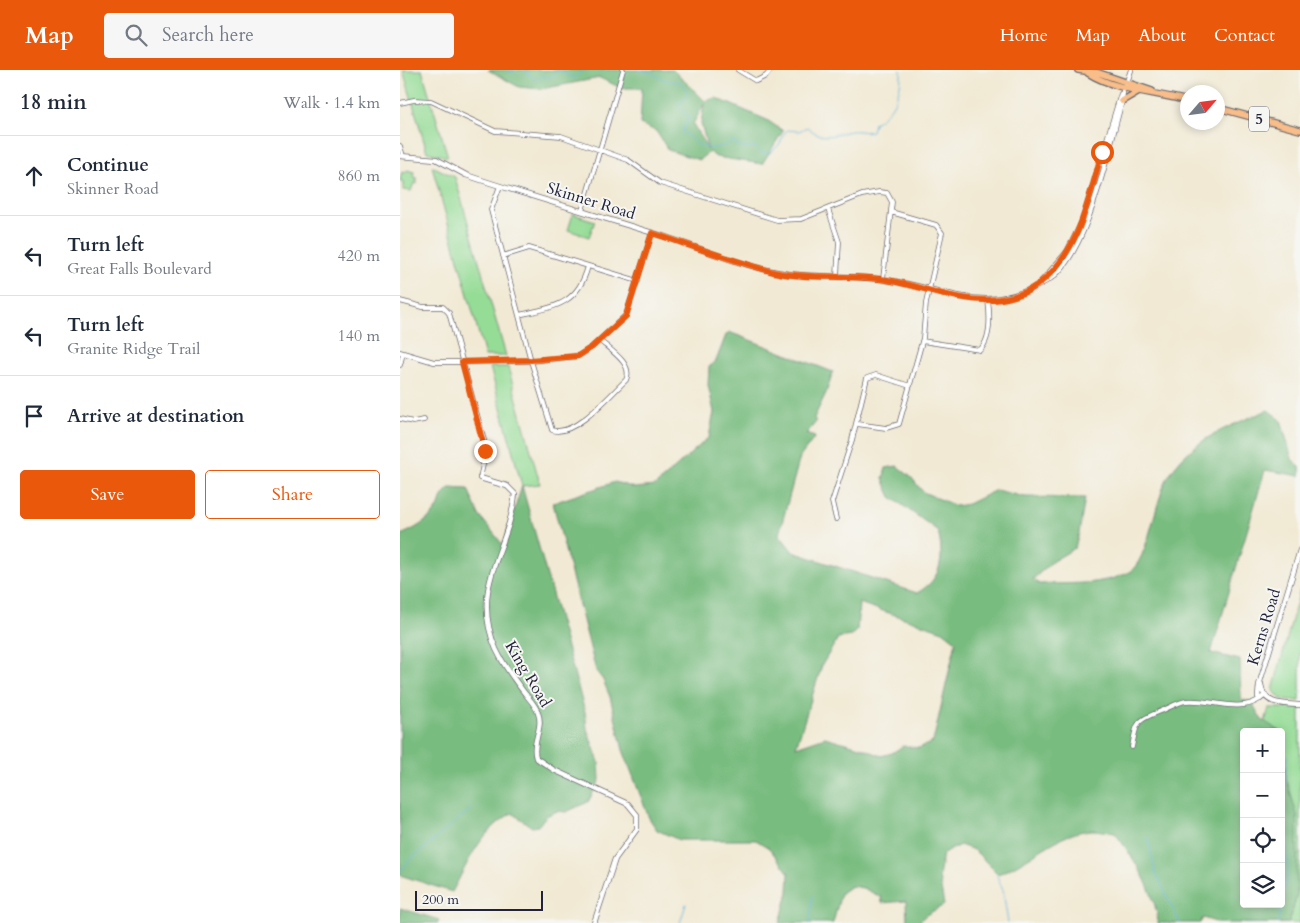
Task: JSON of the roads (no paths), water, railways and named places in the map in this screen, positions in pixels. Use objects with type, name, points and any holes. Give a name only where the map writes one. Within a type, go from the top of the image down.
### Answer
[{"type":"main road","points":[[1078,70],[1099,73],[1128,81],[1157,93],[1180,99]]},
{"type":"main road","points":[[1088,72],[1098,79],[1124,89],[1157,93]]},
{"type":"main road","points":[[1122,100],[1139,91]]},
{"type":"main road","name":"5","points":[[1225,110],[1300,130]]},
{"type":"street","points":[[582,212],[623,70]]},
{"type":"street","points":[[738,70],[756,81],[766,76],[771,70]]},
{"type":"street","points":[[1124,89],[1131,70]]},
{"type":"street","name":"Skinner Road","points":[[401,156],[436,159],[466,175],[774,272],[883,279],[966,298],[988,300],[1013,296],[1049,280],[1060,269],[1077,245],[1087,222],[1124,89]]},
{"type":"street","name":"Skinner Road","points":[[1039,284],[1067,252],[1082,222],[1124,89]]},
{"type":"street","points":[[400,103],[417,100],[431,101],[496,131],[560,136],[628,160],[660,183],[778,220],[800,219],[862,195],[879,192],[887,193],[891,197],[891,212],[883,279]]},
{"type":"street","points":[[400,146],[401,156]]},
{"type":"street","points":[[500,186],[491,210],[550,426],[557,431],[566,430],[588,417],[626,380],[629,374],[626,365],[599,340]]},
{"type":"street","points":[[828,209],[839,242],[837,276]]},
{"type":"street","points":[[856,424],[875,428],[897,426],[922,341],[929,290],[941,230],[936,225],[891,212]]},
{"type":"street","points":[[400,365],[402,352],[434,362],[531,360],[578,356],[626,316],[652,233]]},
{"type":"street","points":[[503,256],[529,248],[638,281]]},
{"type":"street","points":[[519,314],[554,307],[566,300],[584,284],[588,266]]},
{"type":"street","points":[[922,341],[980,350],[986,338],[990,316],[988,300]]},
{"type":"street","points":[[400,301],[422,307],[446,308],[484,440],[485,456],[480,478]]},
{"type":"street","points":[[836,519],[832,502],[856,424],[866,382],[870,376],[876,375],[910,386]]},
{"type":"street","points":[[400,419],[413,422],[424,420]]},
{"type":"street","name":"King Road","points":[[480,478],[507,486],[513,490],[514,500],[488,590],[486,612],[492,636],[502,659],[538,710],[540,720],[534,749],[536,758],[554,770],[628,804],[635,811],[638,820],[634,834],[615,859],[594,923]]},
{"type":"street","name":"Kerns Road","points":[[1262,697],[1261,683],[1300,550]]},
{"type":"street","points":[[1132,747],[1133,731],[1140,721],[1181,702],[1192,701],[1228,705],[1254,702],[1262,697],[1272,701],[1300,705]]},
{"type":"waterway","points":[[507,70],[511,73],[517,70]]},
{"type":"waterway","points":[[523,70],[536,80],[542,76],[550,78],[559,71],[574,78],[584,70],[606,70]]},
{"type":"waterway","points":[[638,70],[654,74],[664,80],[680,82],[687,90],[687,97],[679,104],[679,108],[689,117],[682,132],[695,142],[704,147],[714,148],[724,146],[733,141],[742,148],[756,147],[760,153],[770,153],[780,144],[787,130],[799,131],[807,127],[824,136],[852,131],[872,131],[874,123],[886,113],[895,101],[900,86],[901,70]]},
{"type":"waterway","points":[[1285,886],[1288,873],[1284,801],[1287,756]]},
{"type":"waterway","points":[[400,871],[414,856],[471,809]]},
{"type":"waterway","points":[[1148,837],[1155,872],[1180,923]]},
{"type":"waterway","points":[[997,876],[1003,890],[1008,923]]},
{"type":"waterway","points":[[810,923],[812,896]]},
{"type":"waterway","points":[[680,923],[686,904]]},
{"type":"waterway","points":[[1278,923],[1280,908]]}]
